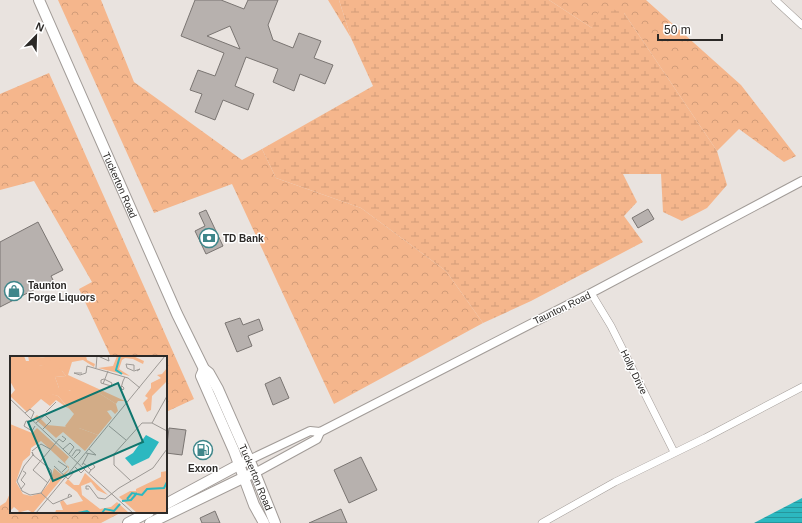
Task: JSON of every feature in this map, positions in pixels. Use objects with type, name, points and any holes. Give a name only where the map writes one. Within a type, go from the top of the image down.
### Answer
[{"type":"main road","name":"Tuckerton Road","points":[[39,0],[177,314],[204,369],[212,378],[255,472],[275,523]]},
{"type":"main road","name":"Tuckerton Road","points":[[204,369],[201,376],[264,523]]},
{"type":"main road","points":[[167,503],[249,460]]},
{"type":"main road","points":[[150,523],[255,472]]},
{"type":"main road","points":[[128,523],[147,513]]},
{"type":"street","points":[[776,0],[802,25]]},
{"type":"street","name":"Taunton Road","points":[[249,460],[310,431],[320,432],[592,293],[802,181]]},
{"type":"street","name":"Holly Drive","points":[[592,293],[611,326],[674,452]]},
{"type":"street","points":[[542,523],[615,482],[802,387]]},
{"type":"street","name":"Taunton Road","points":[[255,472],[317,439],[320,432]]},
{"type":"green space","points":[[58,0],[101,0],[134,82],[242,160],[262,149],[276,178],[361,208],[446,271],[483,323],[334,404],[232,184],[154,213]]},
{"type":"green space","points":[[328,0],[339,0],[351,38]]},
{"type":"green space","points":[[339,0],[549,0],[592,28],[601,5],[624,13],[717,151],[727,185],[707,208],[682,221],[663,212],[661,174],[623,174],[637,202],[624,216],[643,242],[531,301],[483,323],[446,271],[361,208],[276,178],[262,149],[373,86],[351,38]]},
{"type":"green space","points":[[549,0],[646,0],[741,85],[796,156],[784,162],[739,129],[717,151],[624,13],[592,28]]},
{"type":"green space","points":[[49,73],[194,399],[167,412],[167,356],[111,356],[79,289],[92,282],[34,181],[0,190],[0,94]]},
{"type":"green space","points":[[10,493],[10,513],[120,513],[101,523],[0,523],[0,506],[6,502]]},
{"type":"water","points":[[802,498],[802,523],[754,523]]},
{"type":"building","points":[[195,0],[221,0],[244,9],[248,0],[278,0],[268,25],[273,40],[293,48],[299,33],[321,41],[314,58],[333,65],[325,84],[300,74],[294,91],[273,82],[278,69],[246,57],[235,86],[254,94],[248,110],[223,100],[215,120],[195,112],[202,94],[190,90],[198,70],[215,76],[224,53],[181,36]],"holes":[[[230,26],[240,49],[207,36]]]},
{"type":"building","points":[[648,209],[654,219],[638,228],[632,218]]},
{"type":"building","name":"TD Bank","points":[[206,210],[223,246],[206,254],[195,231],[205,226],[199,213]]},
{"type":"building","points":[[38,222],[63,270],[51,276],[53,280],[0,307],[0,242]]},
{"type":"building","points":[[240,318],[243,325],[259,319],[263,330],[248,336],[252,346],[237,352],[225,323]]},
{"type":"building","points":[[280,377],[289,398],[273,405],[265,384]]},
{"type":"building","points":[[169,428],[186,430],[182,455],[167,453]]},
{"type":"building","points":[[361,457],[377,490],[349,503],[334,470]]},
{"type":"building","points":[[341,509],[347,523],[309,523]]},
{"type":"building","points":[[215,511],[220,523],[202,523],[200,518]]},
{"type":"place","name":"TD Bank","points":[[209,238]]},
{"type":"place","name":"Taunton Forge Liquors","points":[[14,291]]},
{"type":"place","name":"Exxon","points":[[203,450]]}]
